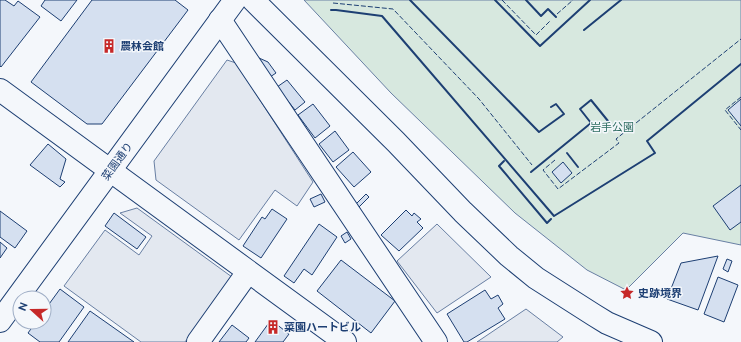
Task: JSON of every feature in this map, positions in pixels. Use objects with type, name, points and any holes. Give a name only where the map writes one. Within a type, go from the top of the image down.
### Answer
[{"type":"street","name":"菜園通り","points":[[0,322],[235,0]]},
{"type":"street","points":[[253,0],[396,142],[463,212],[509,256],[536,278],[607,323],[651,342]]},
{"type":"street","points":[[220,20],[427,340]]},
{"type":"street","points":[[0,90],[345,342]]},
{"type":"street","points":[[198,342],[248,272]]},
{"type":"green space","name":"岩手公園","points":[[304,0],[741,0],[741,245],[683,233],[626,290],[587,270],[515,213],[391,93]]},
{"type":"shaded area","points":[[227,60],[236,63],[313,182],[297,206],[275,190],[239,240],[156,180],[154,161]]},
{"type":"shaded area","points":[[137,208],[232,277],[185,342],[141,342],[64,286],[105,230],[139,255],[152,236],[120,213]]},
{"type":"shaded area","points":[[437,224],[491,277],[437,313],[397,261]]},
{"type":"shaded area","points":[[526,309],[563,337],[557,342],[477,342]]},
{"type":"building","points":[[0,0],[5,0],[14,6],[18,1],[40,17],[1,67],[0,66]]},
{"type":"building","points":[[45,0],[77,0],[61,21],[41,6]]},
{"type":"building","name":"農林会館","points":[[92,0],[175,0],[188,10],[102,124],[87,124],[31,82]]},
{"type":"building","points":[[259,58],[268,62],[276,73],[270,77],[257,60]]},
{"type":"building","points":[[287,80],[305,102],[295,110],[277,87]]},
{"type":"building","points":[[741,99],[741,126],[728,110]]},
{"type":"building","points":[[313,104],[330,126],[315,138],[298,115]]},
{"type":"building","points":[[335,131],[349,150],[333,162],[319,144]]},
{"type":"building","points":[[48,144],[66,159],[60,179],[65,182],[60,187],[30,165]]},
{"type":"building","points":[[353,152],[371,172],[354,187],[336,167]]},
{"type":"building","points":[[563,162],[572,173],[561,183],[552,172]]},
{"type":"building","points":[[741,185],[741,222],[730,230],[713,206]]},
{"type":"building","points":[[321,194],[325,202],[314,207],[310,199]]},
{"type":"building","points":[[366,194],[369,197],[359,207],[356,204]]},
{"type":"building","points":[[272,209],[287,219],[261,258],[243,246],[262,217],[265,219]]},
{"type":"building","points":[[406,210],[412,216],[414,213],[421,219],[417,222],[423,228],[399,251],[381,235]]},
{"type":"building","points":[[0,211],[27,231],[15,248],[0,237]]},
{"type":"building","points":[[114,213],[146,237],[137,249],[105,226]]},
{"type":"building","points":[[319,224],[337,237],[312,275],[304,269],[294,283],[284,276]]},
{"type":"building","points":[[347,232],[351,239],[345,243],[341,236]]},
{"type":"building","points":[[0,242],[7,248],[0,258]]},
{"type":"building","points":[[718,256],[698,310],[667,299],[681,263]]},
{"type":"building","points":[[727,259],[732,261],[728,272],[723,269]]},
{"type":"building","points":[[341,260],[395,301],[371,333],[317,291]]},
{"type":"building","points":[[718,277],[738,285],[724,322],[704,314]]},
{"type":"building","points":[[60,289],[84,307],[59,342],[40,342],[28,333],[30,330],[52,330],[52,300]]},
{"type":"building","points":[[485,290],[491,299],[498,295],[503,304],[498,308],[505,319],[467,342],[464,342],[447,314]]},
{"type":"building","points":[[90,311],[134,342],[68,342]]},
{"type":"building","name":"菜園ハートビル","points":[[271,320],[289,334],[283,342],[255,342]]},
{"type":"building","points":[[232,325],[249,338],[246,342],[219,342]]},
{"type":"fence","points":[[502,0],[536,35],[551,20]]},
{"type":"fence","points":[[557,14],[573,0]]},
{"type":"fence","points":[[333,3],[393,9],[479,99],[532,165]]},
{"type":"fence","points":[[555,160],[543,170],[558,189],[619,143],[616,139],[741,39]]},
{"type":"fence","points":[[741,97],[725,110],[741,130]]},
{"type":"wall","points":[[410,0],[539,132],[564,114],[556,104],[551,107]]},
{"type":"wall","points":[[495,0],[540,46],[590,0]]},
{"type":"wall","points":[[526,0],[541,16],[548,9],[556,17]]},
{"type":"wall","points":[[584,30],[621,0]]},
{"type":"wall","points":[[331,10],[382,16],[554,216],[655,153],[647,141],[741,64]]},
{"type":"wall","points":[[531,172],[591,123],[580,109],[591,100],[608,121]]},
{"type":"wall","points":[[567,153],[578,167]]},
{"type":"wall","points":[[504,161],[499,166],[547,223],[551,219]]},
{"type":"place","name":"農林会館","points":[[109,46]]},
{"type":"place","name":"史跡境界","points":[[627,293]]},
{"type":"place","name":"菜園ハートビル","points":[[273,327]]}]
